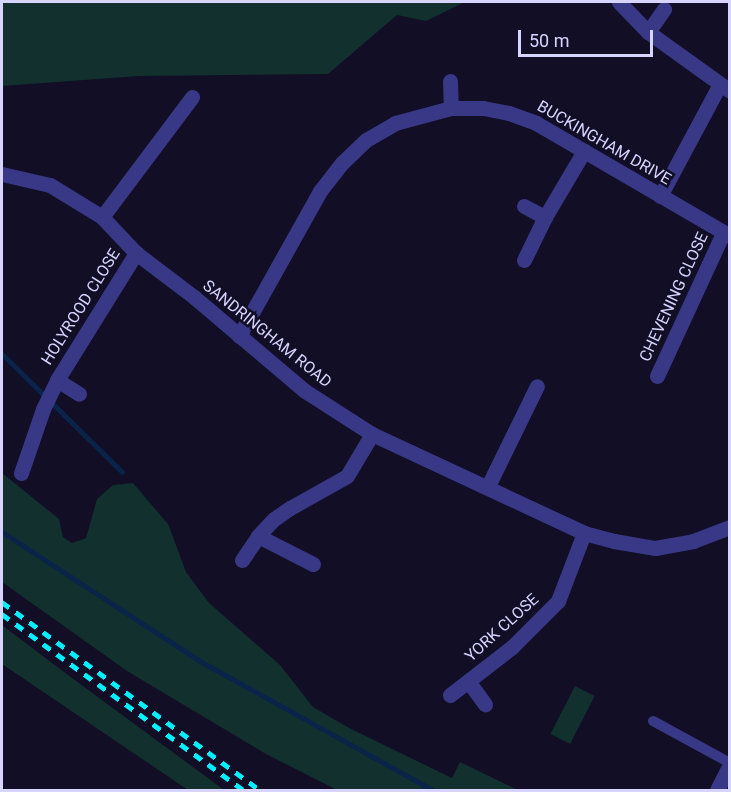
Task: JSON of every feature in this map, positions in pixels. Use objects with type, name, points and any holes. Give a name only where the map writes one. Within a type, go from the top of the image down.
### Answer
[{"type":"street","points":[[619,2],[648,32],[725,88],[660,196]]},
{"type":"street","points":[[648,32],[664,9]]},
{"type":"street","points":[[450,81],[452,108]]},
{"type":"street","points":[[102,217],[192,97]]},
{"type":"street","name":"BUCKINGHAM DRIVE","points":[[238,336],[321,191],[342,163],[366,140],[395,123],[452,108],[483,108],[508,112],[536,123],[726,235]]},
{"type":"street","points":[[524,260],[545,217],[585,152]]},
{"type":"street","name":"SANDRINGHAM ROAD","points":[[2,174],[50,185],[102,217],[136,253],[305,391],[372,434],[488,486],[584,533],[655,548],[693,541],[729,528]]},
{"type":"street","points":[[524,206],[545,217]]},
{"type":"street","name":"CHEVENING CLOSE","points":[[657,376],[726,235]]},
{"type":"street","name":"HOLYROOD CLOSE","points":[[21,473],[43,409],[57,380],[136,253]]},
{"type":"street","name":"HOLYROOD CLOSE","points":[[57,380],[79,394]]},
{"type":"street","points":[[488,486],[537,386]]},
{"type":"street","points":[[243,560],[258,536],[274,519],[347,476],[372,434]]},
{"type":"street","name":"YORK CLOSE","points":[[450,694],[512,647],[558,601],[584,533]]},
{"type":"street","points":[[258,536],[313,564]]},
{"type":"street","name":"YORK CLOSE","points":[[468,681],[485,704]]},
{"type":"street","points":[[652,721],[729,764],[717,790]]},
{"type":"green space","points":[[2,2],[465,2],[426,21],[397,15],[328,74],[139,76],[2,86]]},
{"type":"green space","points":[[2,473],[59,519],[63,537],[72,543],[86,538],[97,499],[113,485],[133,483],[168,524],[186,572],[209,603],[280,665],[313,707],[349,728],[452,778],[460,762],[518,790],[337,790],[266,754],[127,671],[2,582]]},
{"type":"green space","points":[[2,625],[224,790],[188,790],[2,664]]},
{"type":"green space","points":[[575,686],[595,696],[570,744],[550,734]]},
{"type":"waterway","points":[[2,354],[122,472]]},
{"type":"waterway","points":[[2,532],[198,660],[433,790]]},
{"type":"railway","points":[[2,602],[260,790]]},
{"type":"railway","points":[[2,614],[243,790]]}]
